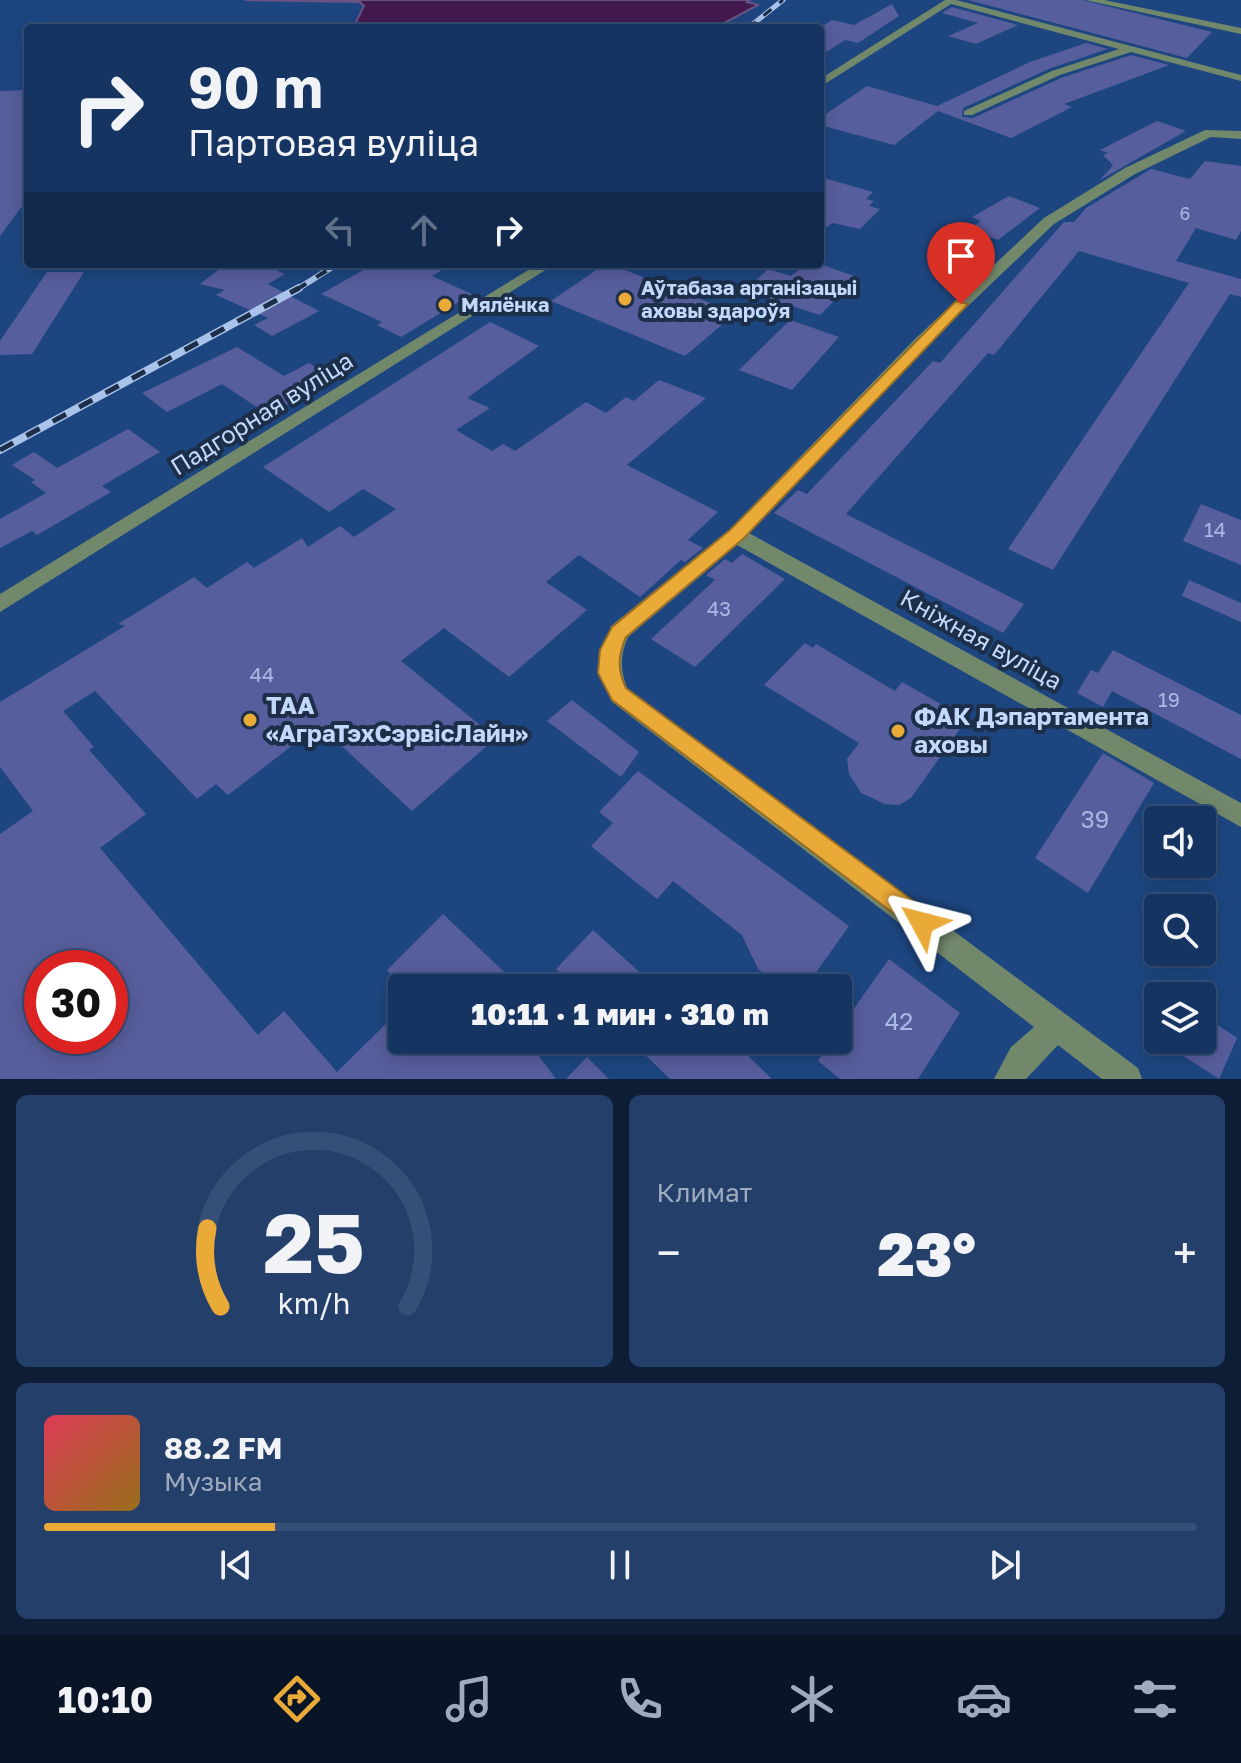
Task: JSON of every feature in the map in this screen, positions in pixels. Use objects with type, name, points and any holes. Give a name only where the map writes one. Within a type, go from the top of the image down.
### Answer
[{"type":"street","points":[[824,81],[950,0],[1241,78]]},
{"type":"street","points":[[1090,0],[1241,31]]},
{"type":"street","points":[[968,113],[1056,73],[1130,49]]},
{"type":"street","points":[[1127,1079],[619,694],[609,673],[610,650],[619,632],[736,535],[920,343],[1049,221],[1130,171],[1209,133],[1239,134]]},
{"type":"street","name":"Падгорная вуліца","points":[[0,604],[542,268]]},
{"type":"street","name":"Кніжная вуліца","points":[[736,535],[1241,816]]},
{"type":"street","points":[[1009,1079],[1022,1058],[1056,1027]]},
{"type":"shaded area","points":[[245,0],[750,0],[747,2],[758,5],[722,24],[355,24],[364,6],[360,2]]},
{"type":"building","points":[[968,0],[1082,0],[1212,32],[1187,58]]},
{"type":"building","points":[[892,4],[899,16],[858,43],[845,40],[824,53],[824,25],[832,20],[854,25]]},
{"type":"building","points":[[952,7],[1018,25],[976,44],[948,36],[978,23],[942,13]]},
{"type":"building","points":[[1086,43],[1108,49],[1051,68],[963,108],[962,117],[973,118],[1061,78],[1131,55],[1169,65],[1064,104],[1072,107],[1011,138],[938,111],[894,145],[824,126],[824,115],[867,86],[937,106],[1030,62]]},
{"type":"building","points":[[24,90],[24,203],[0,236],[0,91]]},
{"type":"building","points":[[1157,121],[1186,131],[1100,180],[1113,165],[1103,155],[1108,153],[1100,150]]},
{"type":"building","points":[[1205,161],[1241,166],[1241,231],[1236,240],[1196,228],[1176,261],[1241,279],[1241,297],[1230,294],[1053,570],[1008,549],[1189,283],[1079,251],[994,355],[988,353],[846,514],[1024,604],[1003,633],[774,513],[798,490],[807,494],[933,361],[940,363],[1064,222],[1074,222],[1086,208],[1151,169],[1190,179]]},
{"type":"building","points":[[824,178],[873,192],[866,199],[874,201],[869,206],[880,209],[860,229],[832,223],[824,230]]},
{"type":"building","points":[[1009,196],[1040,208],[998,240],[969,229],[981,221],[972,217]]},
{"type":"building","points":[[824,265],[854,276],[835,292],[841,294],[820,315],[745,291],[768,269],[791,276],[801,268],[824,268]]},
{"type":"building","points":[[221,268],[271,268],[285,274],[268,284],[319,311],[272,336],[254,325],[268,318],[216,295],[225,290],[200,284]]},
{"type":"building","points":[[367,268],[445,268],[432,276],[472,294],[401,337],[377,325],[382,322],[321,294]]},
{"type":"building","points":[[599,268],[619,268],[736,313],[685,356],[551,301]]},
{"type":"building","points":[[47,272],[84,272],[32,354],[0,355],[0,341]]},
{"type":"building","points":[[790,320],[839,337],[792,390],[739,370]]},
{"type":"building","points":[[490,322],[539,346],[467,398],[490,408],[456,430],[492,451],[503,444],[515,451],[586,402],[606,413],[626,397],[634,401],[659,380],[706,398],[627,465],[718,512],[688,540],[703,548],[685,562],[681,560],[640,597],[579,555],[546,582],[587,610],[509,677],[444,628],[401,661],[496,738],[412,811],[319,725],[228,795],[216,784],[197,799],[95,691],[63,711],[94,747],[89,750],[146,814],[100,848],[258,1035],[284,1011],[337,1072],[388,1022],[388,1054],[537,1054],[556,1079],[0,1079],[0,834],[33,811],[0,767],[0,702],[125,626],[118,624],[194,577],[207,588],[247,562],[254,568],[302,538],[308,547],[340,526],[354,537],[396,509],[363,489],[329,512],[263,467]]},
{"type":"building","points":[[237,347],[284,376],[309,363],[333,378],[269,415],[222,384],[167,412],[142,393]]},
{"type":"building","points":[[128,429],[160,452],[102,486],[111,492],[37,535],[32,531],[0,548],[0,519],[46,493],[31,482],[35,480],[12,465],[34,452],[57,468]]},
{"type":"building","points":[[1201,504],[1241,520],[1241,565],[1183,541]]},
{"type":"building","points":[[742,554],[785,579],[695,667],[651,639],[715,580],[706,575],[725,559],[732,563]]},
{"type":"building","points":[[1189,580],[1241,603],[1241,622],[1182,596]]},
{"type":"building","name":"ФАК Дэпартамента аховы","points":[[805,643],[813,648],[816,644],[895,691],[902,682],[967,719],[911,798],[899,805],[885,804],[861,793],[849,774],[847,759],[859,743],[764,685]]},
{"type":"building","points":[[1113,650],[1241,715],[1241,759],[1112,691],[1103,707],[1077,693],[1091,670],[1098,673]]},
{"type":"building","points":[[572,700],[639,752],[621,777],[547,721]]},
{"type":"building","points":[[1103,753],[1154,783],[1088,893],[1035,858]]},
{"type":"building","points":[[638,771],[849,926],[815,974],[764,974],[758,969],[742,935],[673,881],[657,899],[591,846],[613,823],[599,812]]},
{"type":"building","points":[[443,914],[506,974],[391,974],[387,970]]},
{"type":"building","points":[[593,930],[642,974],[561,974],[556,969]]},
{"type":"building","points":[[889,959],[960,1013],[918,1079],[840,1079],[818,1061],[823,1054],[852,1054],[852,1011]]},
{"type":"building","points":[[1216,1024],[1237,1038],[1219,1079],[1181,1054],[1216,1054]]},
{"type":"building","points":[[644,1054],[746,1054],[772,1079],[670,1079]]},
{"type":"building","points":[[587,1057],[609,1079],[566,1079]]},
{"type":"railway","points":[[753,24],[783,0]]},
{"type":"railway","points":[[296,290],[331,268]]},
{"type":"railway","points":[[0,450],[299,288]]},
{"type":"place","name":"Аўтабаза арганізацыі аховы здароўя","points":[[625,299]]},
{"type":"place","name":"Мялёнка","points":[[445,305]]},
{"type":"place","name":"ТАА «АграТэхСэрвісЛайн»","points":[[250,720]]},
{"type":"place","name":"ФАК Дэпартамента аховы","points":[[898,731]]},
{"type":"route","points":[[922,923],[619,694],[609,673],[610,650],[619,632],[736,535],[961,304]]}]
